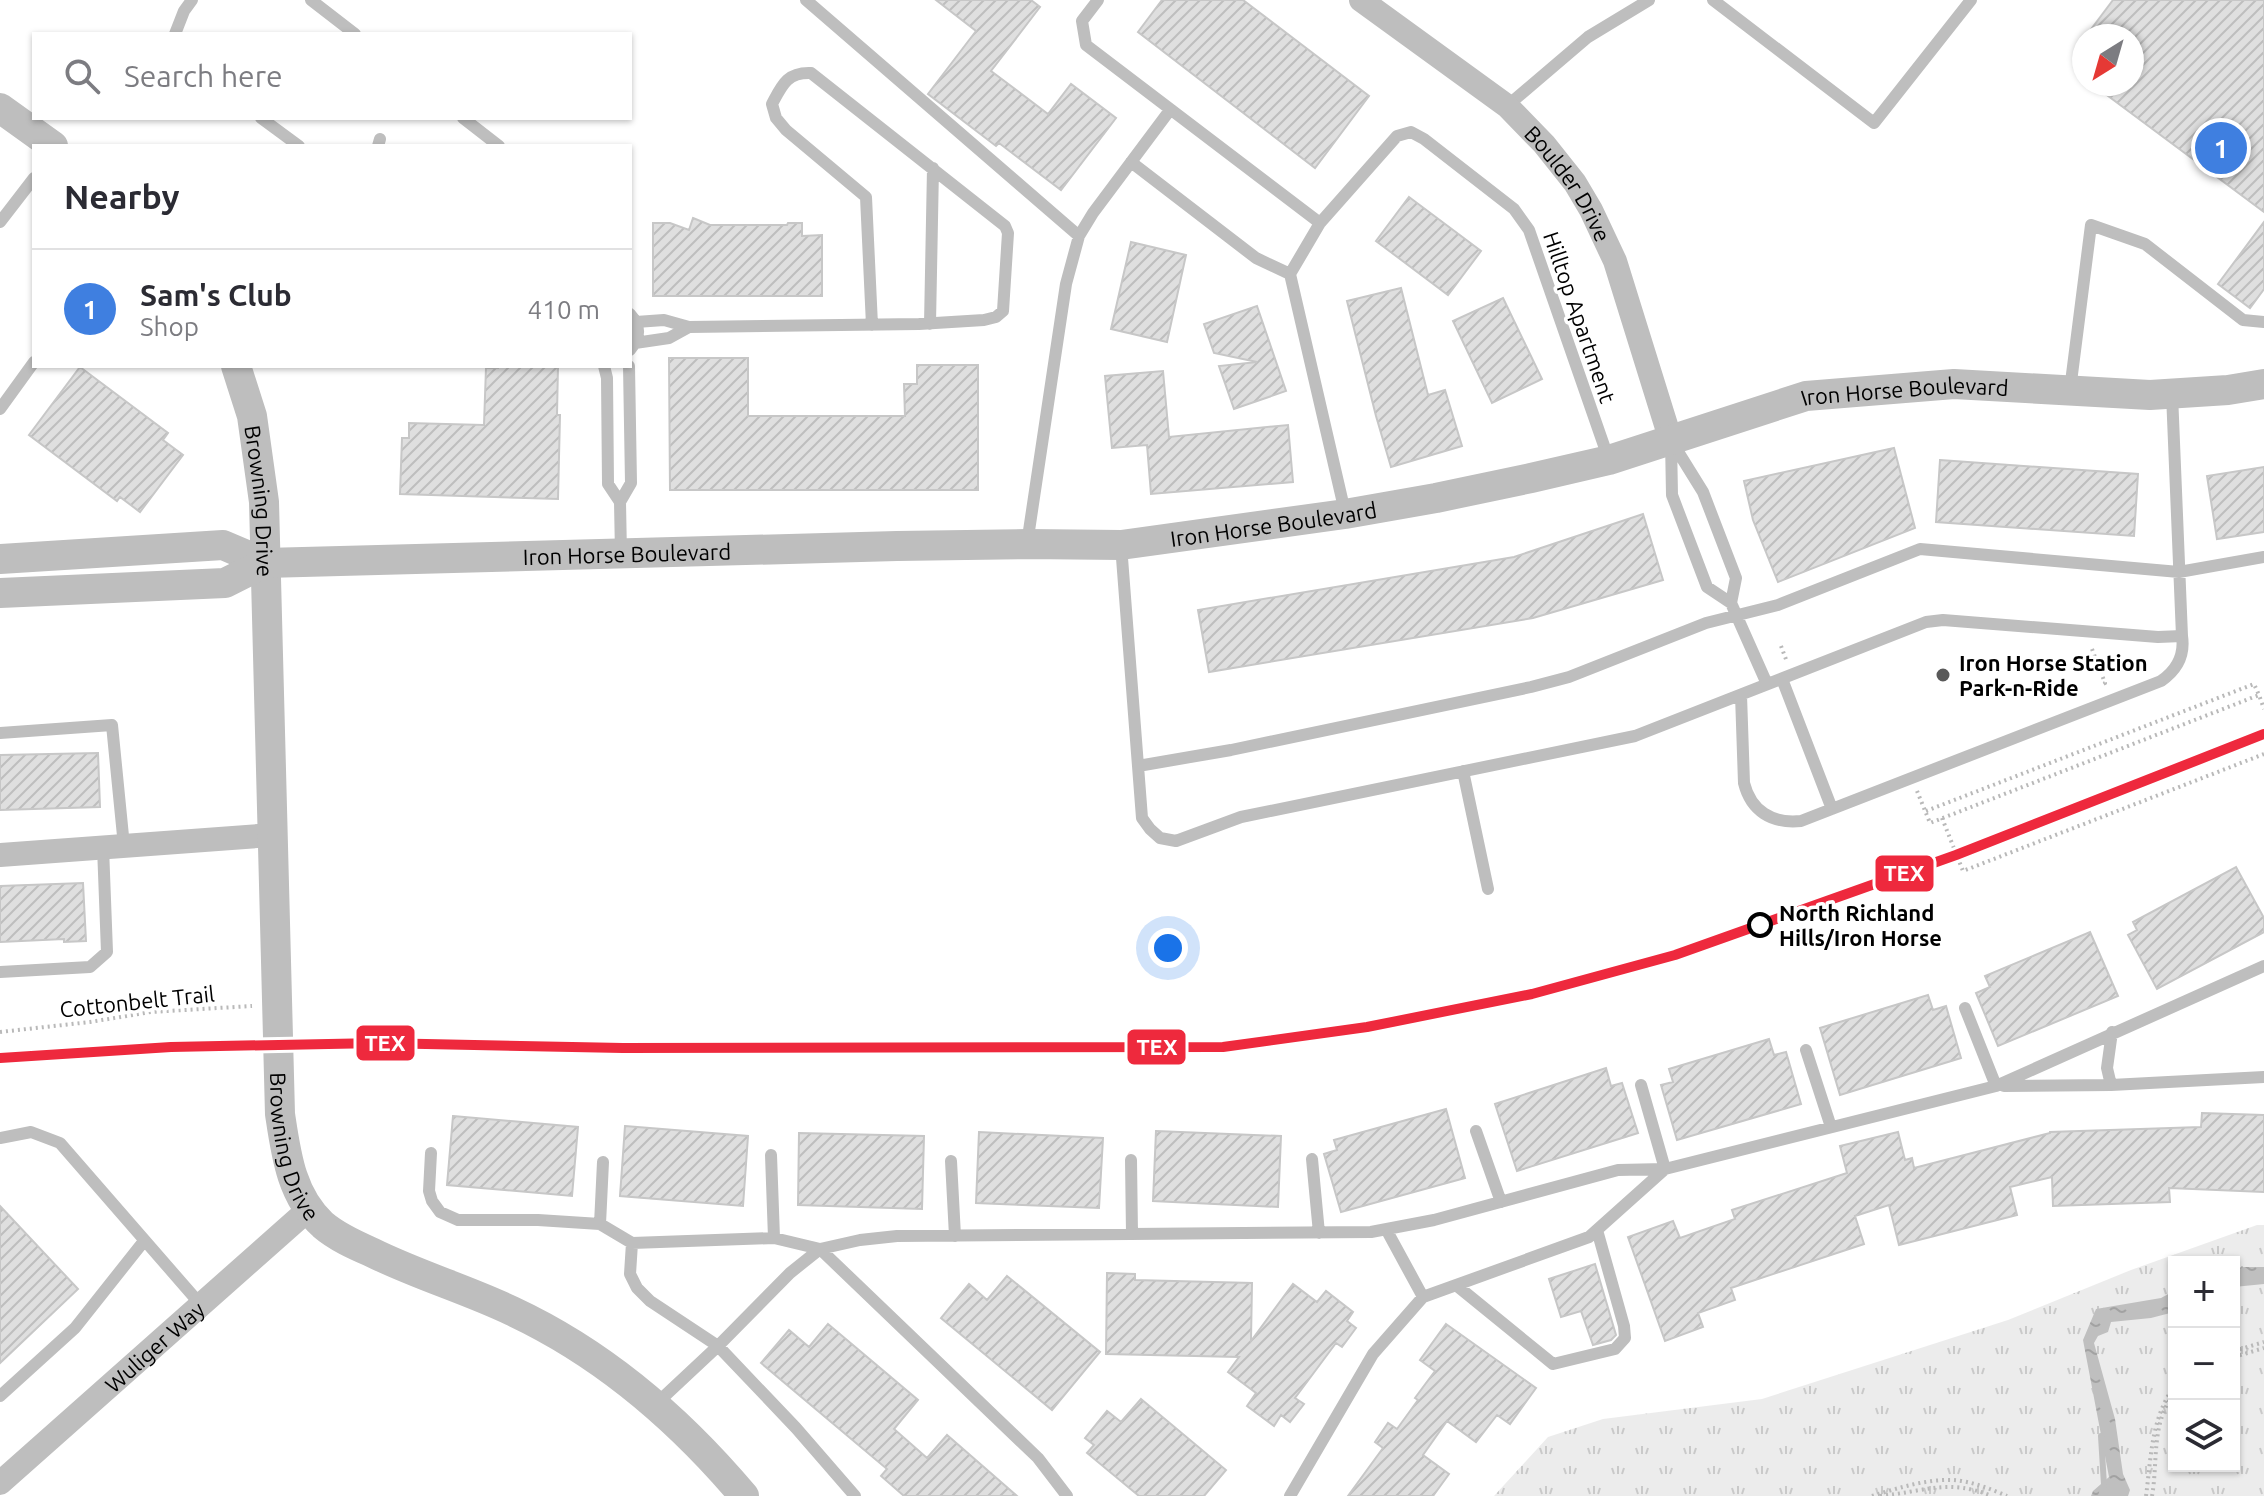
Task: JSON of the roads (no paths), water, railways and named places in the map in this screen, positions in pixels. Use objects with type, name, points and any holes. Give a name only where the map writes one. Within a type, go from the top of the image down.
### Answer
[{"type":"street","name":"Boulder Drive","points":[[1361,0],[1507,106],[1544,144],[1575,183],[1615,261],[1671,441]]},
{"type":"street","points":[[0,108],[50,144]]},
{"type":"street","name":"Browning Drive","points":[[237,368],[252,416],[264,502],[280,1114],[285,1152],[295,1185],[309,1209],[324,1225],[349,1242],[512,1311],[574,1343],[656,1404],[744,1496]]},
{"type":"street","name":"Iron Horse Boulevard","points":[[0,559],[223,545],[265,563],[1027,544],[1121,545],[1436,498],[1609,460],[1806,396],[1954,384],[2150,395],[2228,390],[2264,384]]},
{"type":"street","name":"Iron Horse Boulevard","points":[[0,593],[225,583],[265,563]]},
{"type":"street","points":[[0,855],[272,835]]},
{"type":"street","name":"Wuliger Way","points":[[0,1483],[309,1209]]},
{"type":"lane","points":[[176,32],[192,0]]},
{"type":"lane","points":[[311,0],[352,32]]},
{"type":"lane","points":[[806,0],[1079,236]]},
{"type":"lane","points":[[1098,0],[1082,21],[1086,45],[1320,223]]},
{"type":"lane","points":[[1507,106],[1588,37],[1649,0]]},
{"type":"lane","points":[[1713,0],[1874,123],[1971,0]]},
{"type":"lane","points":[[632,350],[638,337],[632,315],[689,327],[872,325],[930,324],[984,320],[996,317],[1003,311],[1008,233],[1005,226],[811,73],[801,73],[791,76],[772,104],[776,118],[786,130],[866,197],[872,325]]},
{"type":"lane","points":[[1027,544],[1066,284],[1079,236],[1170,110]]},
{"type":"lane","points":[[264,120],[296,144]]},
{"type":"lane","points":[[466,120],[496,144]]},
{"type":"lane","name":"Hilltop Apartment","points":[[1290,274],[1320,223],[1397,136],[1411,132],[1424,139],[1514,209],[1529,230],[1609,460]]},
{"type":"lane","points":[[1131,162],[1256,258],[1290,274],[1345,514]]},
{"type":"lane","points":[[930,324],[933,168]]},
{"type":"lane","points":[[0,222],[32,181]]},
{"type":"lane","points":[[2070,390],[2091,225],[2145,244],[2243,320],[2264,322]]},
{"type":"lane","points":[[632,350],[669,338],[689,327]]},
{"type":"lane","points":[[0,409],[32,365]]},
{"type":"lane","points":[[604,368],[608,484],[620,502]]},
{"type":"lane","points":[[621,554],[620,502],[631,483],[629,368]]},
{"type":"lane","points":[[1741,695],[1744,783],[1751,801],[1764,814],[1781,822],[1801,821],[2170,675],[2181,659],[2183,644],[2172,394]]},
{"type":"lane","points":[[1671,441],[1703,492],[1736,578],[1734,609]]},
{"type":"lane","points":[[1671,441],[1672,495],[1707,587],[1734,609],[1767,684]]},
{"type":"lane","points":[[1121,545],[1142,818],[1160,838],[1176,841],[1241,817],[1635,736],[1926,622],[1943,620],[2158,637],[2182,636]]},
{"type":"lane","points":[[1138,766],[1231,750],[1569,677],[1734,609],[1778,605],[1920,549],[2179,572],[2264,557]]},
{"type":"lane","points":[[0,553],[0,559]]},
{"type":"lane","points":[[1787,677],[1832,809]]},
{"type":"lane","points":[[0,733],[112,725],[113,847],[107,952],[90,967],[0,972]]},
{"type":"lane","points":[[1463,771],[1488,889]]},
{"type":"lane","points":[[656,1404],[790,1273],[820,1249],[897,1236],[1371,1232],[1434,1220],[1618,1170],[1665,1169],[1996,1086],[2264,966]]},
{"type":"lane","points":[[1965,1008],[1996,1086]]},
{"type":"lane","points":[[2111,1085],[2107,1068],[2112,1032]]},
{"type":"lane","points":[[1806,1050],[1831,1127]]},
{"type":"lane","points":[[1996,1086],[2111,1085],[2264,1077]]},
{"type":"lane","points":[[1641,1085],[1665,1169]]},
{"type":"lane","points":[[1476,1131],[1501,1202]]},
{"type":"lane","points":[[0,1138],[31,1132],[60,1143],[201,1305]]},
{"type":"lane","points":[[431,1153],[429,1191],[432,1201],[440,1212],[458,1220],[600,1224],[632,1243],[774,1238],[820,1249],[1038,1458],[1067,1496]]},
{"type":"lane","points":[[771,1155],[774,1238]]},
{"type":"lane","points":[[1312,1159],[1319,1233]]},
{"type":"lane","points":[[1131,1160],[1132,1234]]},
{"type":"lane","points":[[951,1161],[955,1236]]},
{"type":"lane","points":[[600,1224],[603,1162]]},
{"type":"lane","points":[[1290,1496],[1373,1354],[1423,1297],[1589,1237],[1665,1169]]},
{"type":"lane","points":[[1386,1229],[1423,1297]]},
{"type":"lane","points":[[1456,1285],[1553,1364],[1615,1349],[1625,1338],[1624,1326],[1597,1230]]},
{"type":"lane","points":[[0,1396],[75,1328],[144,1241]]},
{"type":"lane","points":[[632,1243],[630,1274],[637,1288],[650,1301],[718,1346],[855,1496]]},
{"type":"water","points":[[2264,1267],[2264,1284],[2240,1286],[2240,1268]]},
{"type":"water","points":[[2168,1294],[2168,1314],[2111,1322],[2108,1332],[2098,1336],[2094,1343],[2115,1419],[2123,1474],[2130,1490],[2128,1496],[2091,1496],[2109,1477],[2083,1340],[2096,1309]]},
{"type":"waterway","points":[[2101,1436],[2104,1485],[2101,1496]]},
{"type":"place","name":"Sam's Club","points":[[2221,148]]},
{"type":"place","name":"Iron Horse Station Park-n-Ride","points":[[1943,675]]},
{"type":"place","name":"North Richland Hills/Iron Horse","points":[[1760,925]]}]
